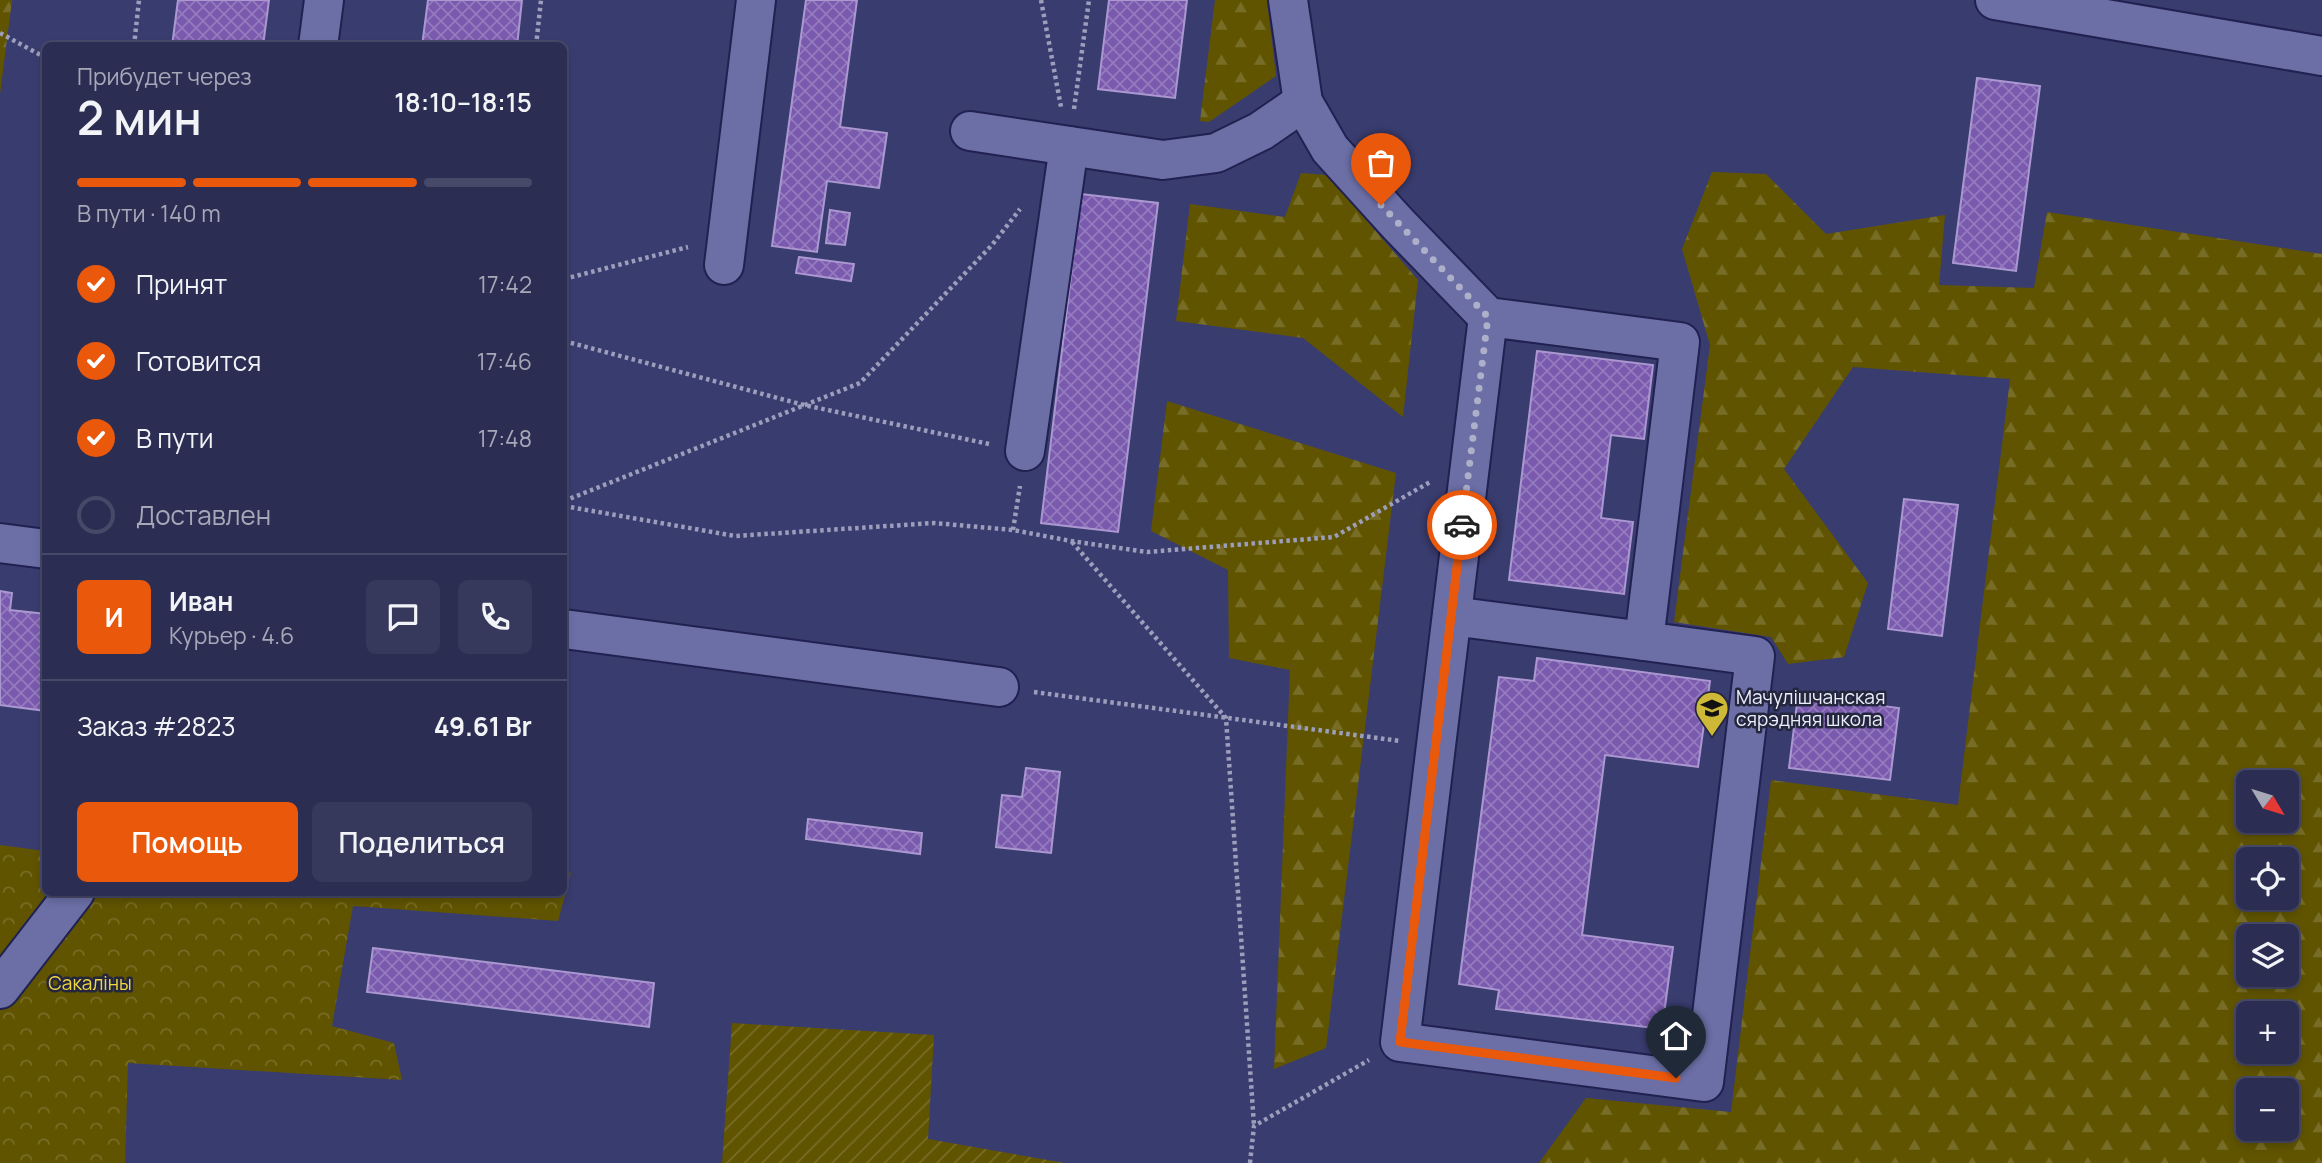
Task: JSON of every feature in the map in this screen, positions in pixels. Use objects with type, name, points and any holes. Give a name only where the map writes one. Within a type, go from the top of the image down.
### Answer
[{"type":"street","points":[[319,42],[324,0]]},
{"type":"street","points":[[726,251],[757,0]]},
{"type":"street","points":[[1288,0],[1303,102],[1330,149],[1455,285],[1488,317],[1680,342],[1644,641]]},
{"type":"street","points":[[1995,0],[2322,56]]},
{"type":"street","points":[[970,131],[1163,160],[1216,153],[1261,131],[1303,102]]},
{"type":"street","points":[[1025,451],[1069,146]]},
{"type":"street","points":[[1452,616],[1755,656],[1704,1082],[1400,1042],[1488,317]]},
{"type":"street","points":[[0,543],[42,548]]},
{"type":"street","points":[[567,629],[999,687]]},
{"type":"street","points":[[0,989],[72,896]]},
{"type":"path","points":[[134,42],[139,0]]},
{"type":"path","points":[[536,42],[541,0]]},
{"type":"path","points":[[1041,0],[1069,146]]},
{"type":"path","points":[[1069,146],[1089,0]]},
{"type":"path","points":[[0,33],[42,56]]},
{"type":"path","points":[[567,500],[860,383],[992,245],[1026,201]]},
{"type":"path","points":[[567,278],[726,251]]},
{"type":"path","points":[[567,342],[804,405],[1025,451]]},
{"type":"path","points":[[567,507],[735,536],[934,523],[1013,530],[1147,552],[1334,537],[1470,459]]},
{"type":"path","points":[[1071,541],[1226,718],[1254,1126],[1251,1163]]},
{"type":"path","points":[[999,687],[1436,745]]},
{"type":"path","points":[[1254,1126],[1400,1042]]},
{"type":"green space","points":[[0,0],[12,0],[0,94]]},
{"type":"green space","points":[[1215,0],[1267,0],[1276,76],[1209,122],[1200,121]]},
{"type":"green space","points":[[1712,172],[1766,174],[1826,234],[1945,215],[1939,285],[2034,288],[2047,212],[2322,254],[2322,1163],[1539,1163],[1586,1098],[1731,1112],[1771,780],[1958,805],[2010,379],[1853,367],[1784,469],[1868,583],[1844,657],[1788,664],[1771,637],[1674,622],[1710,345],[1682,249]]},
{"type":"green space","points":[[1301,173],[1327,175],[1418,280],[1403,417],[1303,338],[1176,321],[1190,204],[1285,217]]},
{"type":"green space","points":[[1167,401],[1396,473],[1326,1048],[1274,1069],[1290,670],[1229,658],[1228,570],[1151,531]]},
{"type":"green space","name":"Сакаліны","points":[[0,845],[42,851],[42,896],[565,896],[558,921],[353,906],[332,1026],[394,1043],[402,1080],[128,1063],[125,1163],[0,1163]]},
{"type":"green space","name":"Сакаліны","points":[[567,871],[571,873],[567,888]]},
{"type":"green space","points":[[732,1023],[934,1035],[928,1139],[1065,1163],[722,1163]]},
{"type":"building","points":[[178,0],[269,0],[264,42],[173,42]]},
{"type":"building","points":[[428,0],[522,0],[517,42],[423,42]]},
{"type":"building","points":[[806,0],[857,0],[840,127],[887,133],[879,188],[827,181],[817,252],[772,246]]},
{"type":"building","points":[[1109,0],[1187,0],[1175,98],[1098,89]]},
{"type":"building","points":[[1977,78],[2040,86],[2016,271],[1953,263]]},
{"type":"building","points":[[1081,194],[1158,203],[1118,532],[1041,523]]},
{"type":"building","points":[[830,210],[850,213],[845,245],[826,243]]},
{"type":"building","points":[[799,257],[854,264],[851,281],[796,273]]},
{"type":"building","points":[[1537,351],[1653,365],[1644,439],[1611,435],[1601,518],[1633,522],[1624,594],[1509,580]]},
{"type":"building","points":[[1904,499],[1958,505],[1942,636],[1888,629]]},
{"type":"building","points":[[0,591],[12,593],[10,610],[42,614],[42,710],[0,705]]},
{"type":"building","points":[[1537,658],[1710,681],[1698,767],[1605,755],[1582,935],[1673,947],[1662,1029],[1496,1009],[1499,990],[1459,984],[1499,677],[1534,681]]},
{"type":"building","points":[[1798,695],[1899,708],[1890,780],[1789,768]]},
{"type":"building","points":[[1026,768],[1060,772],[1051,853],[996,847],[1002,795],[1022,797]]},
{"type":"building","points":[[808,819],[922,833],[920,854],[806,839]]},
{"type":"building","points":[[373,948],[654,983],[649,1027],[367,992]]},
{"type":"way so far","points":[[1381,205],[1488,317],[1462,525]]},
{"type":"place","name":"Мачулішчанская сярэдняя школа","points":[[1712,738]]},
{"type":"route","points":[[1462,525],[1400,1042],[1676,1078]]}]
